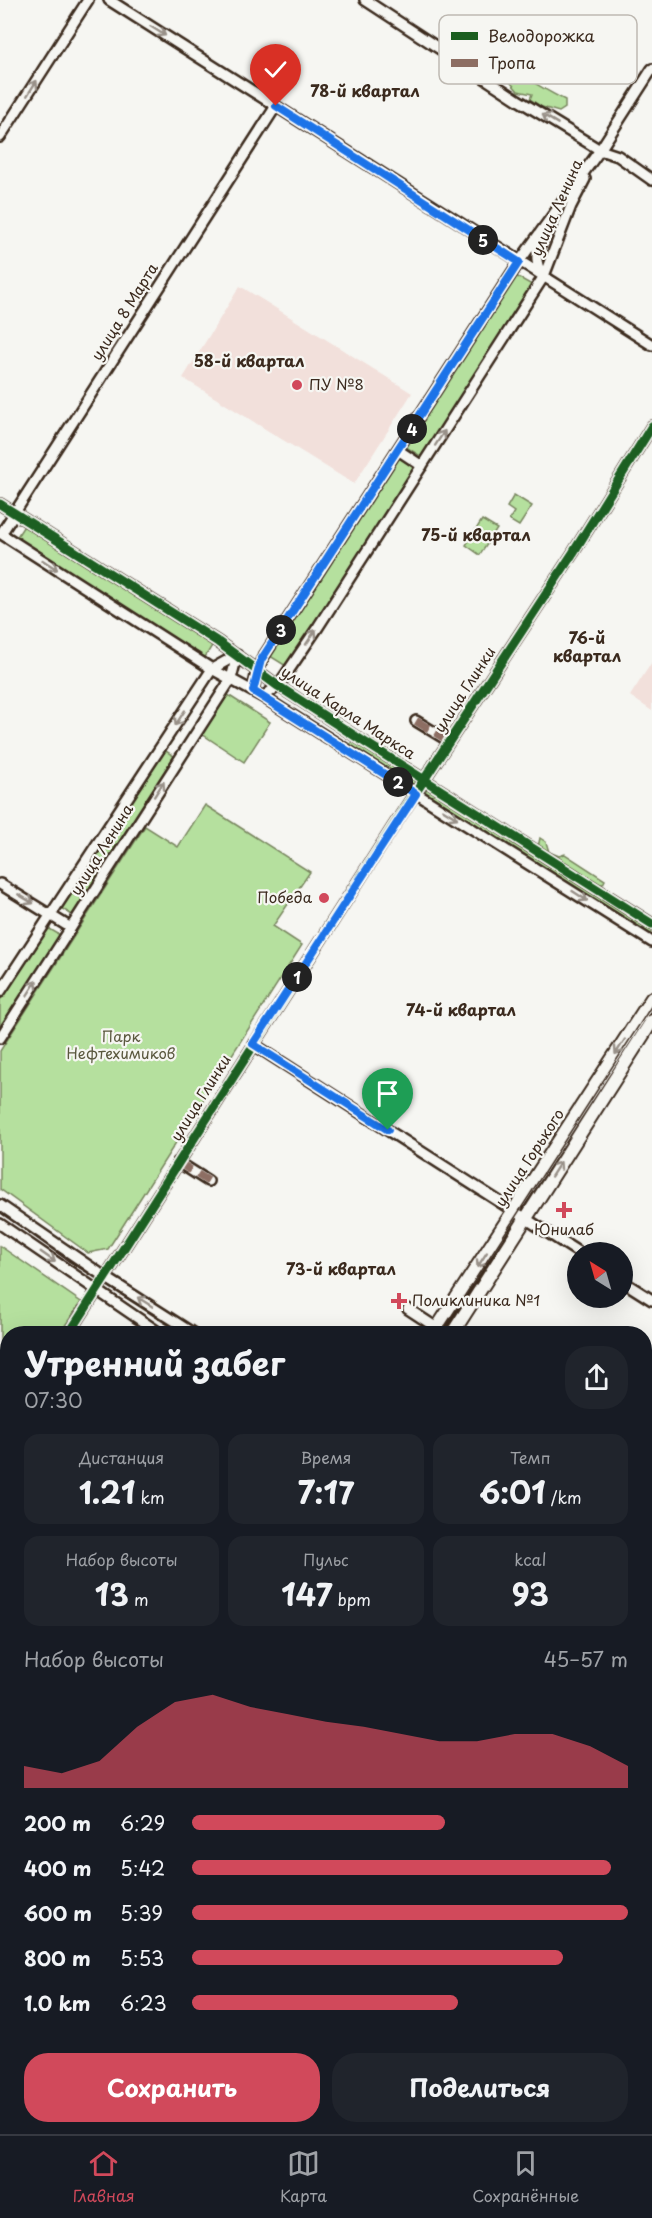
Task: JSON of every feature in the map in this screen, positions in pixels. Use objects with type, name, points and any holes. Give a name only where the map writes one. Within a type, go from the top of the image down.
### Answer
[{"type":"main road","name":"улица Горького","points":[[438,1326],[652,998]]},
{"type":"main road","name":"улица Горького","points":[[457,1326],[652,1021]]},
{"type":"street","points":[[0,137],[88,0]]},
{"type":"street","points":[[109,0],[123,4],[276,106],[652,345]]},
{"type":"street","points":[[365,0],[439,47]]},
{"type":"street","name":"улица Ленина","points":[[253,691],[257,670],[283,626],[519,262],[600,150],[652,69]]},
{"type":"street","points":[[497,84],[600,150],[618,156],[652,180]]},
{"type":"street","name":"улица 8 Марта","points":[[1,534],[276,106]]},
{"type":"street","name":"улица Ленина","points":[[263,697],[278,686],[544,276],[571,206],[600,150]]},
{"type":"street","points":[[544,276],[536,263],[536,255],[559,207]]},
{"type":"street","name":"улица Глинки","points":[[74,1326],[448,741],[573,553],[652,426]]},
{"type":"street","points":[[398,450],[422,466]]},
{"type":"street","name":"улица Карла Маркса","points":[[0,504],[237,655],[278,686],[652,924]]},
{"type":"street","name":"улица Карла Маркса","points":[[1,534],[212,669],[263,697],[652,942]]},
{"type":"street","points":[[231,679],[237,655]]},
{"type":"street","name":"улица Ленина","points":[[0,992],[212,669],[237,655]]},
{"type":"street","name":"улица Ленина","points":[[0,1038],[231,679]]},
{"type":"street","points":[[416,721],[448,741]]},
{"type":"street","points":[[0,884],[71,928]]},
{"type":"street","points":[[253,1044],[567,1245]]},
{"type":"street","points":[[178,1162],[208,1181]]},
{"type":"street","points":[[0,1205],[182,1326]]},
{"type":"street","points":[[0,1224],[149,1326]]},
{"type":"street","points":[[633,1288],[652,1300]]},
{"type":"street","points":[[408,1309],[429,1326]]},
{"type":"shaded area","name":"ПУ №8","points":[[240,286],[412,393],[354,484],[183,378]]},
{"type":"shaded area","points":[[652,662],[652,711],[630,696]]},
{"type":"green space","points":[[512,84],[537,84],[565,100],[565,108],[559,112],[542,107],[530,99],[532,94],[518,91]]},
{"type":"green space","points":[[516,276],[532,285],[422,457],[406,447]]},
{"type":"green space","points":[[399,458],[414,468],[286,666],[270,656]]},
{"type":"green space","points":[[514,495],[532,506],[519,526],[509,520],[514,512],[507,507]]},
{"type":"green space","points":[[482,520],[497,529],[480,555],[466,545]]},
{"type":"green space","points":[[25,524],[213,644],[204,659],[16,538]]},
{"type":"green space","points":[[228,695],[270,722],[244,762],[202,734]]},
{"type":"green space","points":[[352,741],[417,782],[415,786],[350,745]]},
{"type":"green space","points":[[164,750],[174,756],[72,915],[61,908]]},
{"type":"green space","points":[[427,788],[652,931],[652,938],[425,792]]},
{"type":"green space","name":"Парк Нефтехимиков","points":[[205,805],[310,872],[273,926],[302,945],[108,1249],[88,1253],[0,1189],[0,1051],[145,826],[178,847]]},
{"type":"green space","points":[[540,838],[546,842],[549,852],[559,856],[565,854],[605,880],[603,884],[595,884],[538,847]]},
{"type":"green space","points":[[48,928],[60,935],[0,1029],[0,1000]]},
{"type":"green space","points":[[0,1246],[81,1302],[65,1326],[0,1326]]},
{"type":"tram line","points":[[445,1326],[652,1005]]},
{"type":"tram line","points":[[0,1212],[67,1260],[173,1326]]},
{"type":"marked path","points":[[416,721],[449,741]]},
{"type":"marked path","points":[[178,1162],[208,1181]]},
{"type":"cycle path","points":[[74,1326],[393,827],[573,553],[652,426]]},
{"type":"cycle path","points":[[0,504],[218,642],[278,686],[355,736],[652,924]]},
{"type":"place","name":"ПУ №8","points":[[297,385]]},
{"type":"place","name":"Победа","points":[[324,898]]},
{"type":"place","name":"Юнилаб","points":[[564,1210]]},
{"type":"place","name":"Поликлиника №1","points":[[399,1301]]},
{"type":"district","name":"78-й квартал","points":[[365,91]]},
{"type":"district","name":"58-й квартал","points":[[249,361]]},
{"type":"district","name":"75-й квартал","points":[[476,535]]},
{"type":"district","name":"76-й квартал","points":[[587,647]]},
{"type":"district","name":"74-й квартал","points":[[461,1010]]},
{"type":"district","name":"73-й квартал","points":[[341,1269]]},
{"type":"route","points":[[276,106],[519,262],[261,660],[253,691],[416,794],[253,1044],[388,1130]]}]
